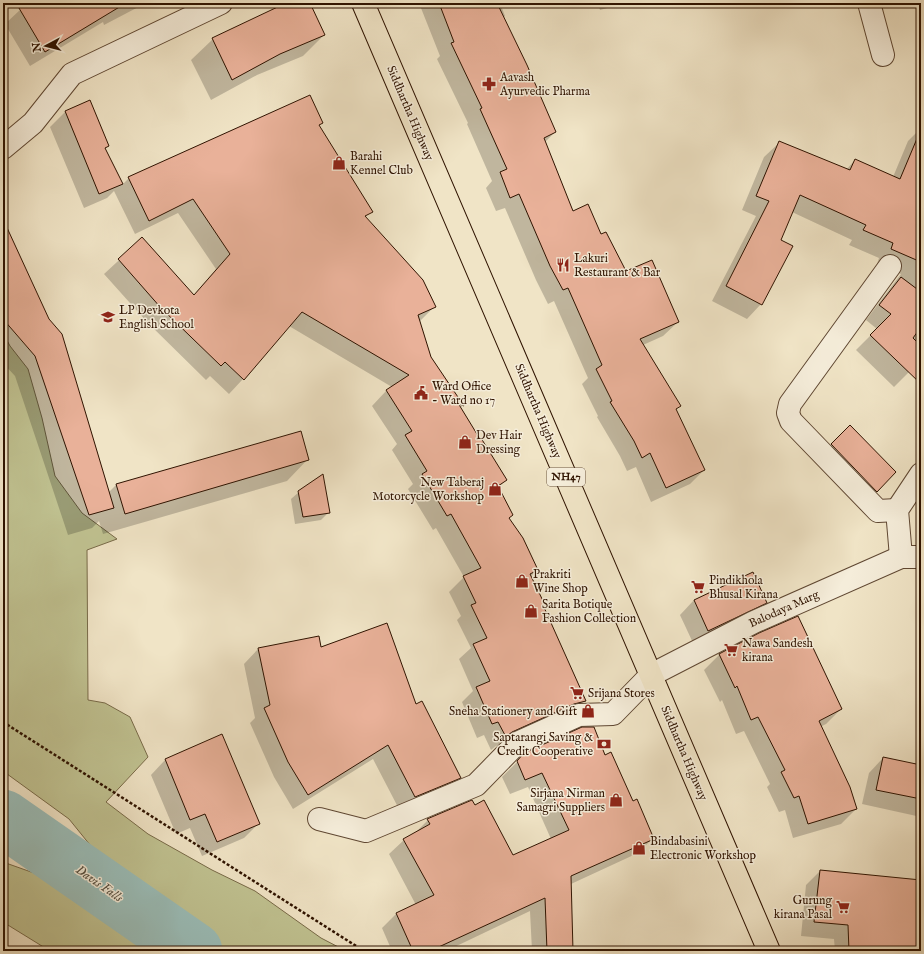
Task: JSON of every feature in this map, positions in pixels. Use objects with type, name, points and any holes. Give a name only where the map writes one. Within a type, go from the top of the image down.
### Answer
[{"type":"highway","name":"Siddhartha Highway","points":[[363,3],[769,951]]},
{"type":"street","points":[[3,148],[33,124],[72,74],[221,3]]},
{"type":"street","points":[[869,3],[883,54]]},
{"type":"street","points":[[890,266],[790,404],[788,413],[791,421],[878,511],[896,510]]},
{"type":"street","points":[[896,510],[921,474]]},
{"type":"street","points":[[896,510],[911,557]]},
{"type":"street","name":"Balodaya Marg","points":[[319,819],[366,831],[476,785],[517,743],[579,715],[614,714],[651,675],[754,622],[911,557]]},
{"type":"path","points":[[3,722],[364,951]]},
{"type":"green space","points":[[3,333],[10,346],[28,369],[42,418],[55,476],[82,513],[117,539],[87,550],[88,700],[105,703],[130,717],[148,757],[106,802],[148,834],[212,870],[255,891],[321,938],[346,951],[226,951],[120,882],[69,819],[3,771]]},
{"type":"green space","points":[[3,862],[79,889],[125,932],[153,951],[50,951],[3,922]]},
{"type":"building","points":[[16,3],[126,3],[45,52]]},
{"type":"building","points":[[286,3],[310,3],[325,35],[280,54],[232,80],[212,38]]},
{"type":"building","points":[[439,3],[497,3],[527,65],[556,132],[544,138],[573,211],[588,204],[601,234],[606,232],[626,271],[652,260],[679,322],[640,339],[681,406],[676,409],[705,470],[666,488],[650,453],[642,458],[634,441],[610,402],[612,401],[596,369],[602,365],[568,288],[563,290],[550,266],[519,194],[510,198],[500,172],[507,169],[480,109],[482,108],[451,43],[454,42]]},
{"type":"building","points":[[310,95],[323,123],[319,125],[373,212],[365,216],[423,280],[436,307],[418,315],[431,357],[464,406],[458,403],[507,480],[498,486],[513,515],[509,518],[523,538],[538,570],[530,574],[545,605],[543,605],[586,701],[574,704],[512,732],[506,737],[498,722],[492,724],[476,687],[490,681],[473,644],[487,638],[471,605],[476,603],[463,576],[481,568],[451,514],[447,516],[422,474],[427,471],[405,435],[412,431],[386,390],[409,375],[302,312],[244,380],[225,362],[221,366],[161,308],[118,259],[142,237],[194,295],[230,254],[193,199],[149,221],[128,177]]},
{"type":"building","points":[[90,100],[109,146],[105,148],[123,184],[99,194],[65,111]]},
{"type":"building","points":[[921,129],[921,262],[891,249],[893,243],[863,230],[866,225],[800,195],[781,240],[793,246],[762,305],[726,286],[769,201],[756,196],[779,141],[850,170],[855,159],[900,179]]},
{"type":"building","points":[[3,219],[49,319],[62,334],[114,508],[89,515],[35,356],[3,319]]},
{"type":"building","points":[[901,277],[921,292],[921,327],[913,338],[921,346],[921,384],[870,335],[891,314],[879,305]]},
{"type":"building","points":[[850,425],[896,472],[877,492],[831,444]]},
{"type":"building","points":[[301,431],[309,460],[125,514],[116,484]]},
{"type":"building","points":[[323,474],[330,513],[303,517],[298,491]]},
{"type":"building","points":[[753,572],[767,603],[708,631],[694,600]]},
{"type":"building","points":[[798,616],[842,709],[819,721],[850,787],[857,809],[808,824],[799,796],[794,798],[781,772],[785,770],[758,717],[751,720],[737,686],[735,688],[719,654],[759,633]]},
{"type":"building","points":[[387,623],[416,704],[422,701],[461,778],[415,797],[388,745],[308,795],[288,762],[264,708],[270,705],[258,648],[319,636],[321,647]]},
{"type":"building","points":[[582,727],[594,727],[605,755],[611,752],[633,801],[637,799],[654,839],[571,876],[573,951],[547,951],[545,898],[430,951],[413,951],[396,913],[434,895],[403,839],[430,824],[427,819],[472,800],[475,805],[484,800],[513,855],[569,830],[542,773],[525,780],[517,761],[524,753]]},
{"type":"building","points":[[222,734],[260,824],[217,842],[205,814],[190,820],[165,759]]},
{"type":"building","points":[[883,757],[921,765],[921,799],[876,790]]},
{"type":"building","points":[[820,870],[921,880],[921,951],[849,951],[848,925],[814,922]]},
{"type":"waterway","name":"Davis Falls","points":[[3,818],[194,951]]},
{"type":"place","name":"Aavash Ayurvedic Pharma","points":[[489,84]]},
{"type":"place","name":"Barahi Kennel Club","points":[[339,163]]},
{"type":"place","name":"Lakuri Restaurant & Bar","points":[[563,265]]},
{"type":"place","name":"LP Devkota English School","points":[[108,317]]},
{"type":"place","name":"Ward Office - Ward no 17","points":[[421,393]]},
{"type":"place","name":"Dev Hair Dressing","points":[[465,442]]},
{"type":"place","name":"New Taberaj Motorcycle Workshop","points":[[495,489]]},
{"type":"place","name":"Prakriti Wine Shop","points":[[522,581]]},
{"type":"place","name":"Pindikhola Bhusal Kirana","points":[[698,587]]},
{"type":"place","name":"Sarita Botique Fashion Collection","points":[[531,611]]},
{"type":"place","name":"Nawa Sandesh kirana","points":[[731,650]]},
{"type":"place","name":"Srijana Stores","points":[[577,693]]},
{"type":"place","name":"Sneha Stationery and Gift","points":[[588,711]]},
{"type":"place","name":"Saptarangi Saving & Credit Cooperative","points":[[604,744]]},
{"type":"place","name":"Sirjana Nirman Samagri Suppliers","points":[[616,800]]},
{"type":"place","name":"Bindabasini Electronic Workshop","points":[[639,848]]},
{"type":"place","name":"Gurung kirana Pasal","points":[[843,907]]}]
